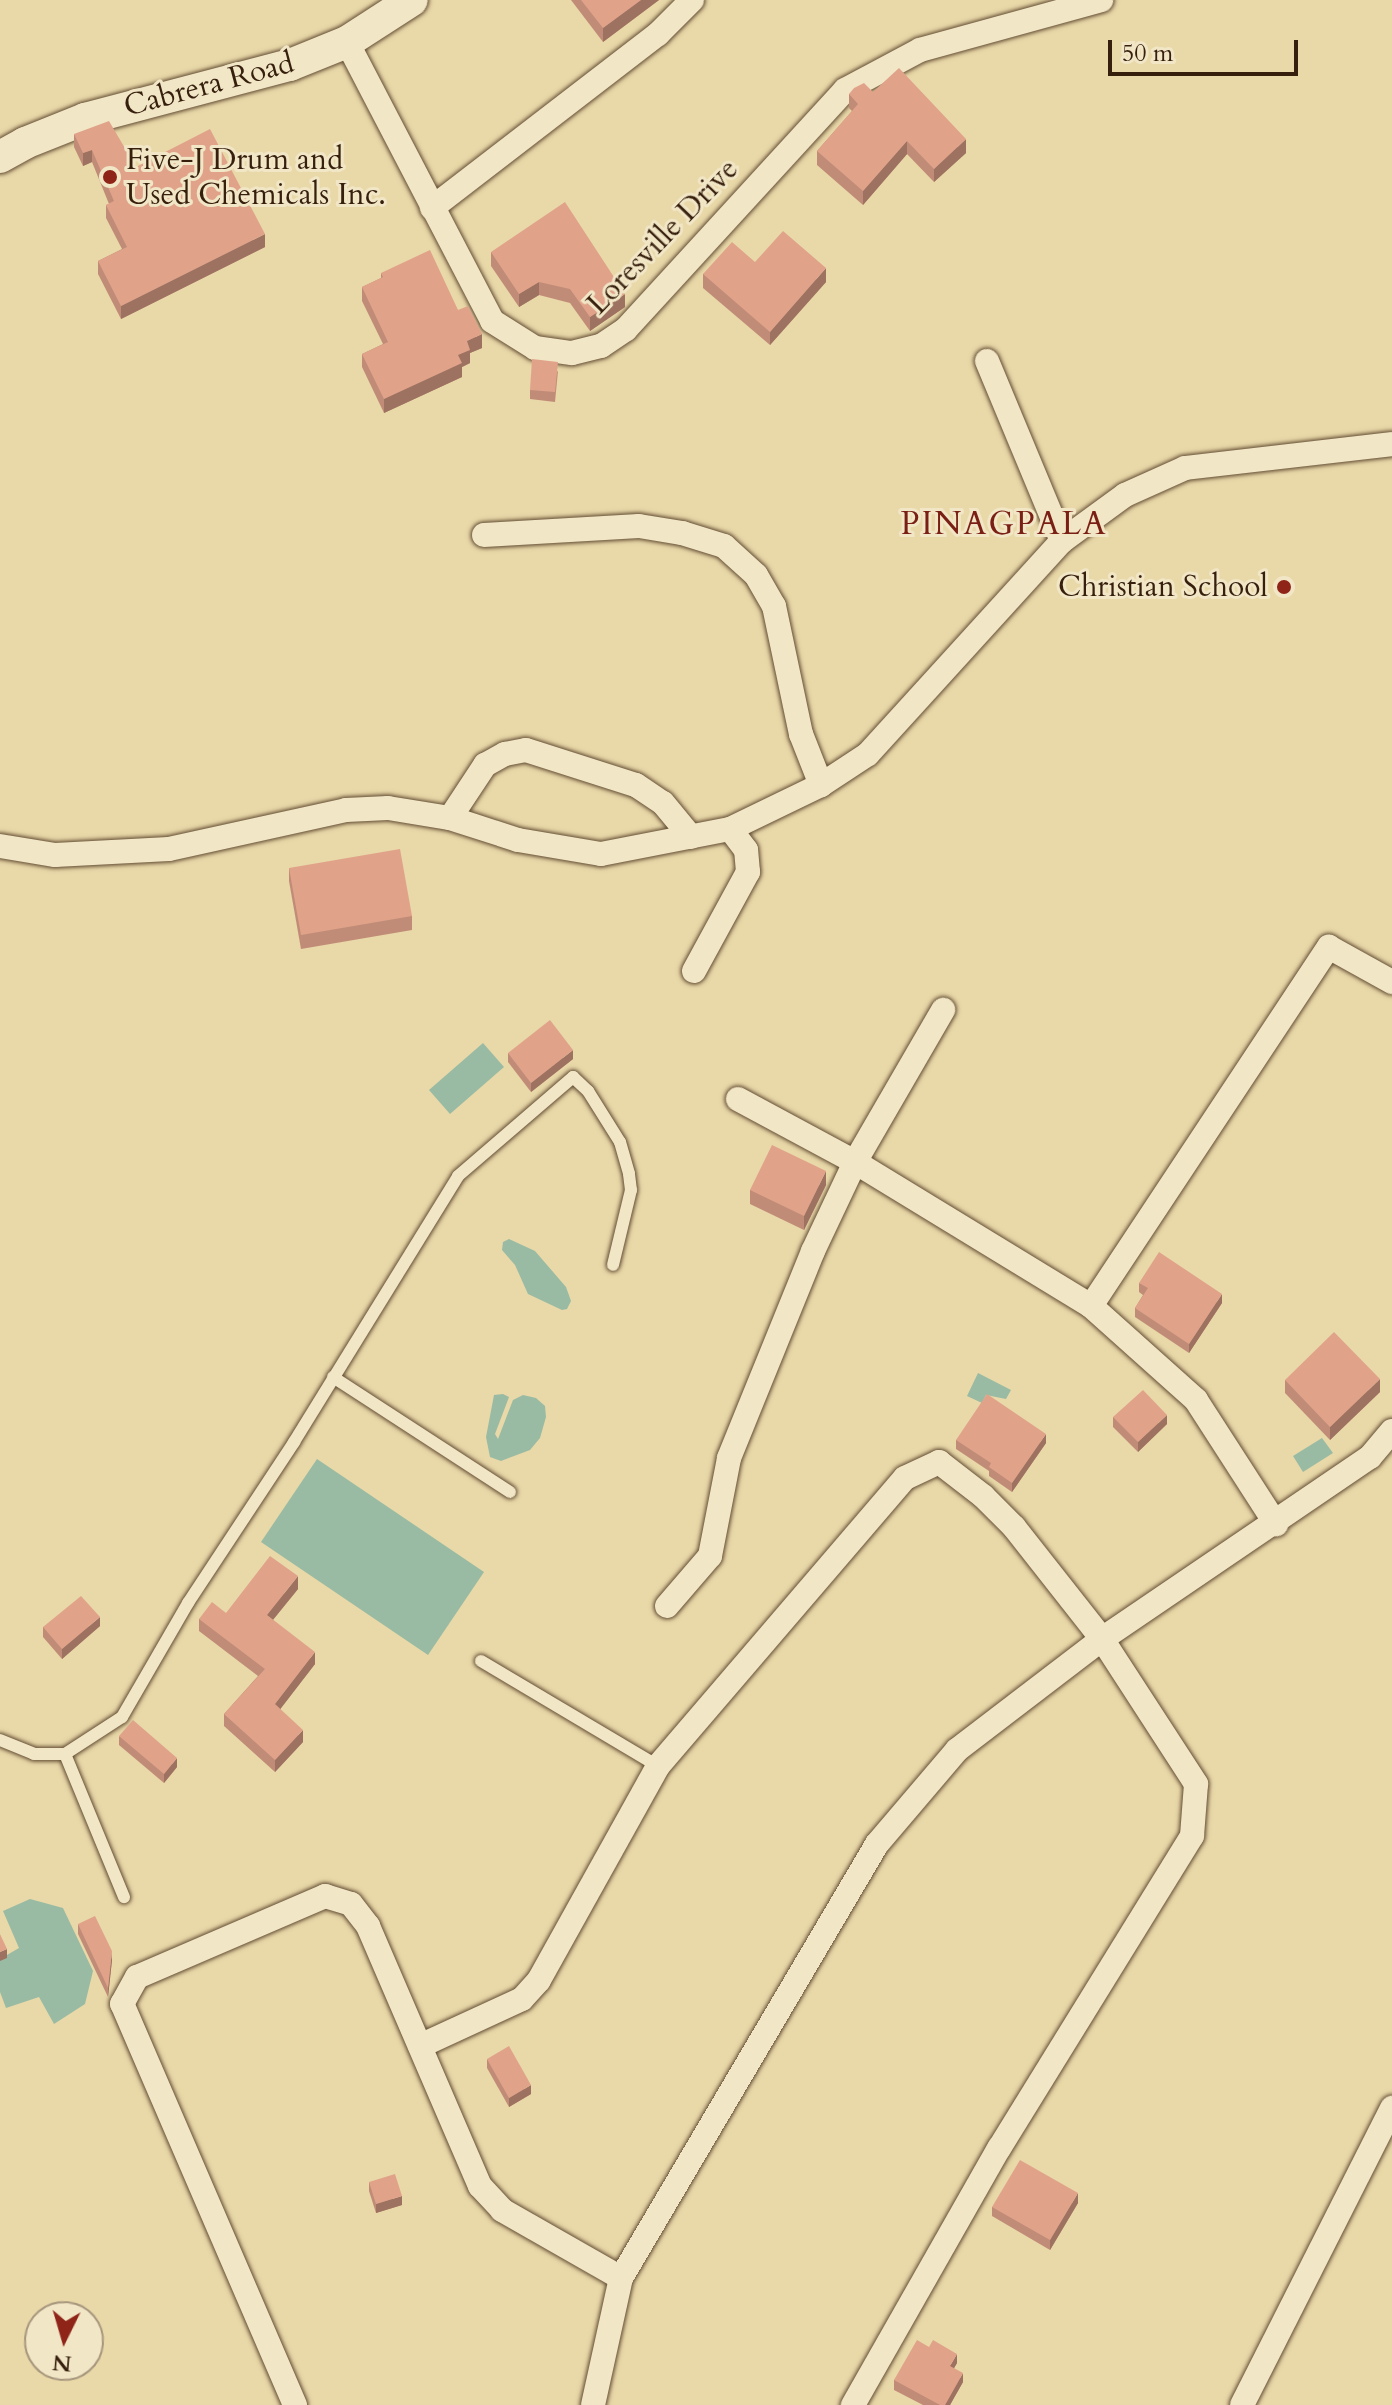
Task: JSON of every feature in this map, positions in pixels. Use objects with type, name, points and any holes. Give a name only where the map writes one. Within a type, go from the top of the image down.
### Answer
[{"type":"main road","name":"Cabrera Road","points":[[0,157],[25,143],[85,119],[290,65],[347,42],[412,0]]},
{"type":"street","points":[[432,208],[658,34],[692,0]]},
{"type":"street","name":"Loresville Drive","points":[[347,42],[492,321],[535,348],[572,353],[601,346],[626,329],[845,90],[920,50],[1101,0]]},
{"type":"street","points":[[987,361],[1062,541]]},
{"type":"street","points":[[0,846],[55,855],[169,849],[346,810],[388,808],[450,818],[518,840],[601,854],[730,829],[821,785],[868,754],[1062,541],[1125,495],[1185,468],[1392,444]]},
{"type":"street","points":[[484,535],[639,526],[682,533],[724,546],[756,575],[774,606],[801,734],[821,785]]},
{"type":"street","points":[[450,818],[485,765],[505,754],[526,750],[636,785],[663,803],[691,837]]},
{"type":"street","points":[[694,971],[748,872],[746,850],[730,829]]},
{"type":"street","points":[[1091,1306],[1329,947],[1392,982]]},
{"type":"street","points":[[667,1606],[710,1556],[729,1458],[813,1251],[855,1162],[943,1010]]},
{"type":"street","points":[[738,1099],[855,1162],[1091,1306],[1196,1400],[1276,1524]]},
{"type":"street","points":[[593,2405],[621,2278],[877,1844],[957,1750],[1102,1639],[1276,1524],[1370,1457],[1392,1431]]},
{"type":"street","points":[[420,2046],[522,1999],[539,1980],[658,1766],[905,1478],[939,1462],[983,1496],[1014,1527],[1102,1639],[1196,1784],[1192,1836],[999,2148],[853,2405]]},
{"type":"street","points":[[295,2405],[122,2004],[137,1977],[325,1896],[351,1904],[368,1926],[480,2186],[502,2210],[621,2278]]},
{"type":"street","points":[[1242,2405],[1392,2108]]},
{"type":"lane","points":[[0,1740],[34,1754],[65,1754],[122,1717],[188,1603],[458,1176],[573,1077],[588,1091],[620,1142],[629,1174],[631,1190],[613,1265]]},
{"type":"lane","points":[[333,1377],[510,1492]]},
{"type":"lane","points":[[481,1661],[658,1766]]},
{"type":"lane","points":[[65,1754],[124,1897]]},
{"type":"shaded area","points":[[483,1043],[504,1067],[450,1114],[429,1090]]},
{"type":"shaded area","points":[[509,1239],[535,1251],[566,1287],[571,1301],[567,1309],[562,1310],[528,1294],[515,1265],[502,1250],[503,1242]]},
{"type":"shaded area","points":[[978,1373],[1011,1390],[1006,1399],[986,1395],[982,1403],[967,1396]]},
{"type":"shaded area","points":[[494,1395],[509,1397],[495,1434],[498,1439],[513,1400],[523,1395],[536,1398],[545,1406],[546,1417],[540,1438],[530,1450],[501,1461],[490,1457],[486,1437]]},
{"type":"shaded area","points":[[1322,1438],[1333,1453],[1303,1472],[1293,1456]]},
{"type":"shaded area","points":[[317,1459],[484,1572],[428,1655],[261,1542]]},
{"type":"shaded area","points":[[30,1899],[63,1908],[93,1971],[85,2004],[54,2024],[39,1997],[6,2008],[0,1992],[0,1959],[19,1948],[3,1911]]},
{"type":"building","points":[[581,0],[641,0],[603,28]]},
{"type":"building","points":[[899,68],[966,139],[934,169],[907,141],[863,191],[817,151],[858,104],[849,94],[854,88],[864,83],[873,92]]},
{"type":"building","points":[[109,121],[136,167],[210,129],[265,234],[121,306],[98,261],[127,247],[106,205],[114,201],[92,150],[83,153],[74,134]]},
{"type":"building","points":[[565,202],[625,294],[590,317],[570,289],[539,282],[519,294],[491,252]]},
{"type":"building","points":[[783,231],[826,268],[770,332],[703,274],[732,242],[755,262]]},
{"type":"building","points":[[430,250],[458,310],[468,306],[482,334],[467,341],[470,350],[458,355],[462,363],[384,399],[362,354],[388,342],[362,287],[383,277],[381,273]]},
{"type":"building","points":[[532,359],[558,362],[555,392],[530,390]]},
{"type":"building","points":[[400,849],[412,916],[301,935],[289,868]]},
{"type":"building","points":[[550,1020],[573,1050],[531,1083],[508,1053]]},
{"type":"building","points":[[772,1145],[826,1171],[804,1216],[750,1190]]},
{"type":"building","points":[[1159,1252],[1222,1294],[1189,1344],[1135,1308],[1148,1288],[1139,1283]]},
{"type":"building","points":[[1334,1332],[1380,1379],[1330,1427],[1285,1380]]},
{"type":"building","points":[[1143,1390],[1167,1415],[1138,1442],[1113,1417]]},
{"type":"building","points":[[987,1394],[1046,1434],[1012,1483],[989,1467],[991,1463],[956,1440]]},
{"type":"building","points":[[270,1556],[298,1576],[267,1615],[315,1652],[275,1704],[303,1730],[275,1760],[224,1714],[265,1669],[199,1619],[212,1602],[226,1613]]},
{"type":"building","points":[[81,1596],[100,1617],[62,1649],[43,1627]]},
{"type":"building","points":[[133,1720],[177,1758],[164,1774],[119,1736]]},
{"type":"building","points":[[95,1916],[112,1951],[108,1988],[78,1924]]},
{"type":"building","points":[[0,1934],[7,1949],[0,1952]]},
{"type":"building","points":[[509,2046],[531,2085],[509,2098],[487,2059]]},
{"type":"building","points":[[1020,2160],[1078,2193],[1050,2240],[992,2207]]},
{"type":"building","points":[[395,2174],[402,2196],[376,2204],[369,2182]]},
{"type":"building","points":[[917,2340],[929,2347],[933,2340],[957,2354],[950,2366],[963,2373],[945,2405],[894,2380]]},
{"type":"place","name":"Five-J Drum and Used Chemicals Inc.","points":[[110,177]]},
{"type":"place","name":"Christian School","points":[[1284,587]]},
{"type":"district","name":"PINAGPALA","points":[[1004,524]]}]
